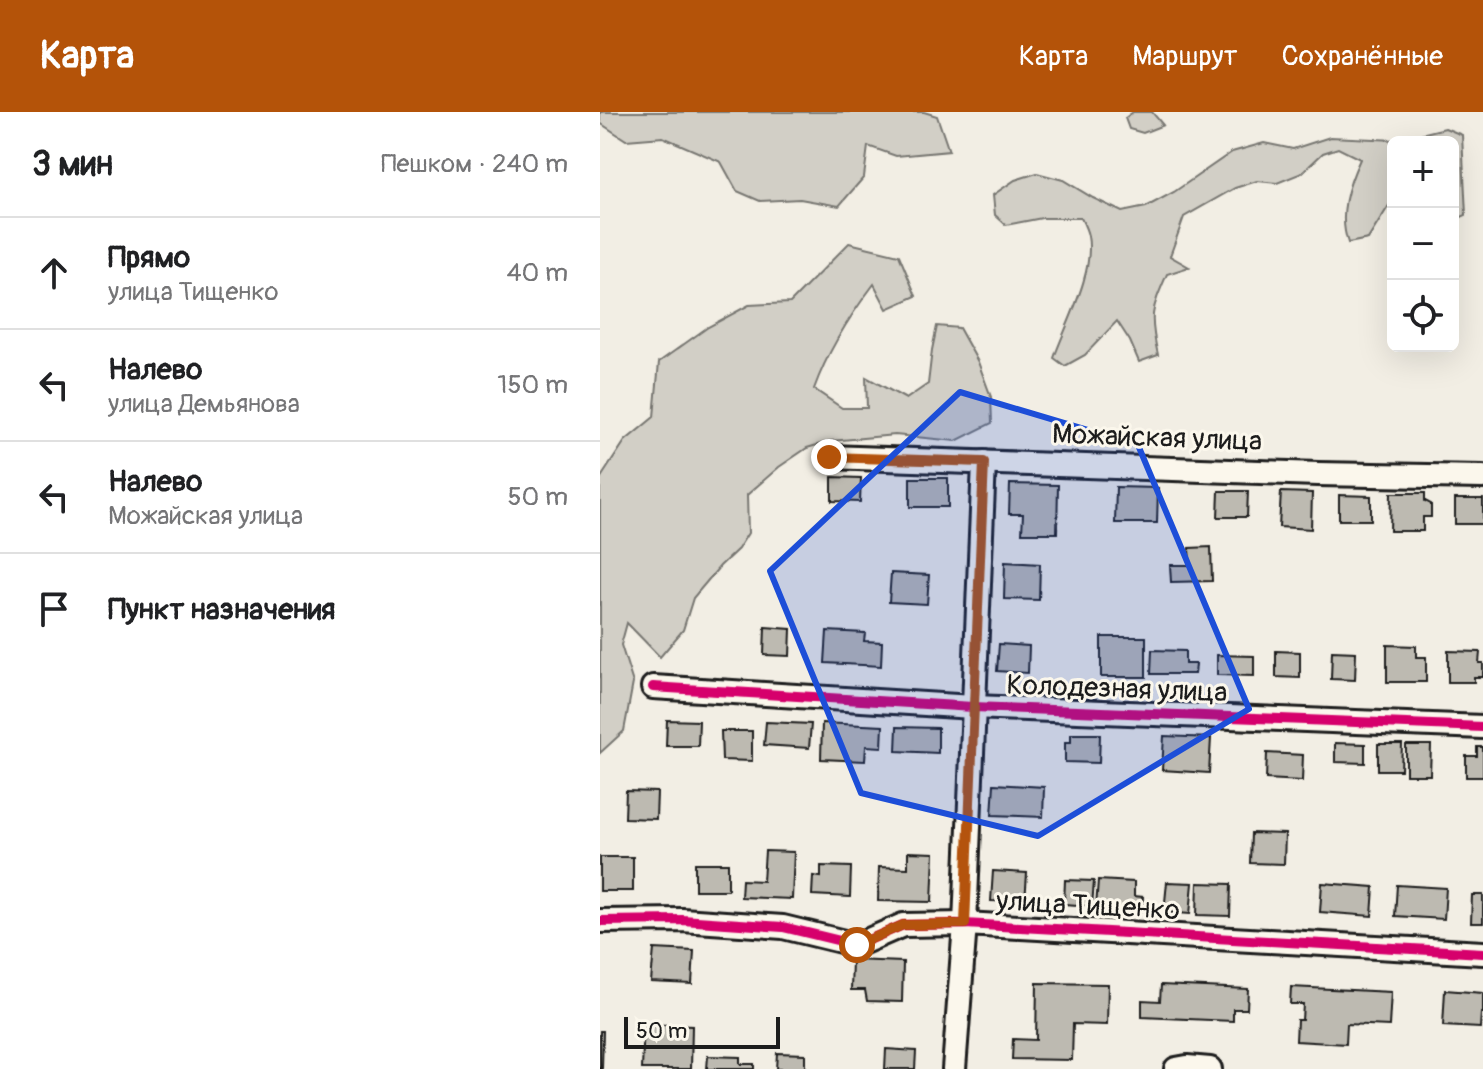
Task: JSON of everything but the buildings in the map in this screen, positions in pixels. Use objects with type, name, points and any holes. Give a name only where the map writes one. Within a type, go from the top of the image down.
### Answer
[{"type":"street","name":"Можайская улица","points":[[829,457],[1483,477]]},
{"type":"street","points":[[954,1069],[965,924],[984,462]]},
{"type":"street","name":"Колодезная улица","points":[[653,687],[973,707],[1483,727]]},
{"type":"street","name":"улица Тищенко","points":[[600,921],[682,920],[783,927],[857,945],[903,925],[965,924],[1483,953]]},
{"type":"street","points":[[1176,1069],[1210,1069]]},
{"type":"highlighted area","points":[[960,392],[1138,445],[1249,709],[1038,836],[861,793],[770,571]]},
{"type":"shaded area","points":[[600,112],[924,112],[937,116],[949,151],[896,156],[868,146],[864,177],[839,206],[800,199],[760,201],[737,191],[721,162],[663,137],[626,140],[600,123]]},
{"type":"shaded area","points":[[1133,112],[1152,112],[1163,125],[1143,133],[1129,129],[1125,118]]},
{"type":"shaded area","points":[[1445,128],[1462,135],[1466,215],[1459,218],[1459,136],[1412,136]]},
{"type":"shaded area","points":[[1330,137],[1387,140],[1387,209],[1368,239],[1348,243],[1344,222],[1346,200],[1360,159],[1338,148],[1323,153],[1302,173],[1277,183],[1257,181],[1235,188],[1184,217],[1170,256],[1189,267],[1167,274],[1158,297],[1153,313],[1153,331],[1158,355],[1139,362],[1117,321],[1085,355],[1065,366],[1054,358],[1078,298],[1087,265],[1089,250],[1086,229],[1081,218],[1042,218],[1006,225],[995,215],[993,195],[1015,180],[1037,173],[1063,180],[1122,212],[1146,207],[1174,192],[1232,152],[1264,143],[1293,149]]},
{"type":"shaded area","points":[[849,243],[899,255],[916,296],[887,309],[874,284],[840,334],[814,389],[842,408],[867,408],[866,377],[906,399],[928,384],[937,326],[959,328],[978,362],[991,397],[992,423],[956,441],[895,435],[831,441],[807,448],[779,467],[747,495],[748,533],[738,549],[693,598],[683,630],[660,657],[627,623],[621,645],[633,683],[624,731],[600,753],[600,479],[625,441],[654,417],[659,362],[708,327],[749,305],[790,303]]},
{"type":"cycle path","points":[[653,687],[973,707],[1483,727]]},
{"type":"cycle path","points":[[600,921],[682,920],[783,927],[857,945],[903,925],[965,924],[1483,953]]},
{"type":"route","points":[[829,457],[984,462],[965,924],[903,925],[857,945]]}]
